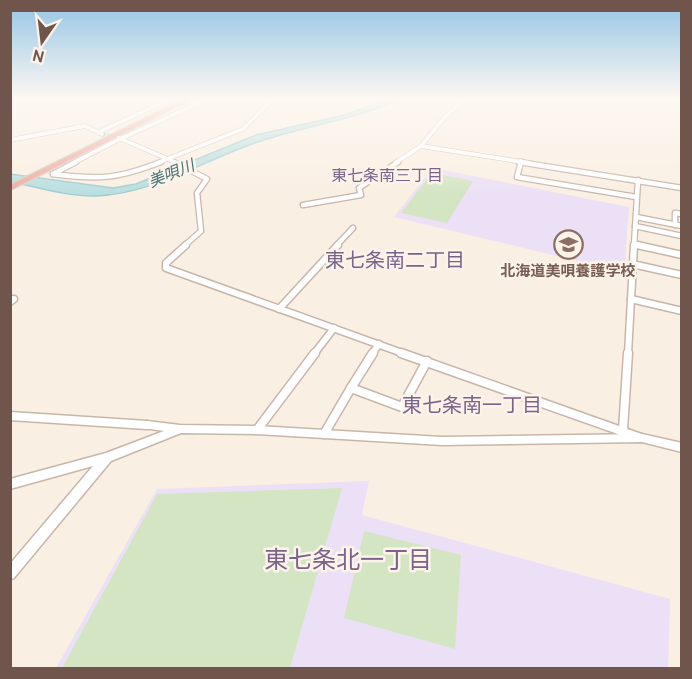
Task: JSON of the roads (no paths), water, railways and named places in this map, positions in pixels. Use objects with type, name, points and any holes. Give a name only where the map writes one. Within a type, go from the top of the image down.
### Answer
[{"type":"highway","points":[[10,188],[118,131]]},
{"type":"highway","points":[[10,183],[122,131]]},
{"type":"street","points":[[10,140],[60,131]]},
{"type":"street","points":[[138,131],[53,174],[90,178],[118,177],[239,131]]},
{"type":"street","points":[[303,205],[361,195],[359,188],[422,146],[434,131]]},
{"type":"street","points":[[120,139],[206,177],[206,182],[197,193],[201,231],[166,263],[166,268],[642,438],[681,448]]},
{"type":"street","points":[[422,146],[681,188]]},
{"type":"street","points":[[521,161],[517,177],[636,197]]},
{"type":"street","points":[[623,430],[638,180]]},
{"type":"street","points":[[636,217],[678,225],[675,213],[681,214]]},
{"type":"street","points":[[635,226],[681,236]]},
{"type":"street","points":[[279,309],[353,228]]},
{"type":"street","points":[[634,244],[681,255]]},
{"type":"street","points":[[633,264],[681,275]]},
{"type":"street","points":[[630,299],[681,311]]},
{"type":"street","points":[[257,430],[334,328]]},
{"type":"street","points":[[324,434],[379,344]]},
{"type":"street","points":[[351,388],[402,407],[427,361]]},
{"type":"street","points":[[10,416],[180,429],[257,430],[442,441],[642,438]]},
{"type":"street","points":[[10,484],[107,458],[180,429]]},
{"type":"street","points":[[10,574],[107,458]]},
{"type":"water","name":"美唄川","points":[[275,131],[298,131],[243,147],[161,182],[118,194],[75,195],[11,182],[11,174],[113,188],[136,184],[256,135]]},
{"type":"tunnel","points":[[102,134],[119,138]]},
{"type":"place","name":"北海道美唄養護学校","points":[[568,244]]},
{"type":"district","name":"東七条南三丁目","points":[[387,175]]},
{"type":"district","name":"東七条南二丁目","points":[[395,260]]},
{"type":"district","name":"東七条南一丁目","points":[[472,405]]},
{"type":"district","name":"東七条北一丁目","points":[[348,560]]}]
